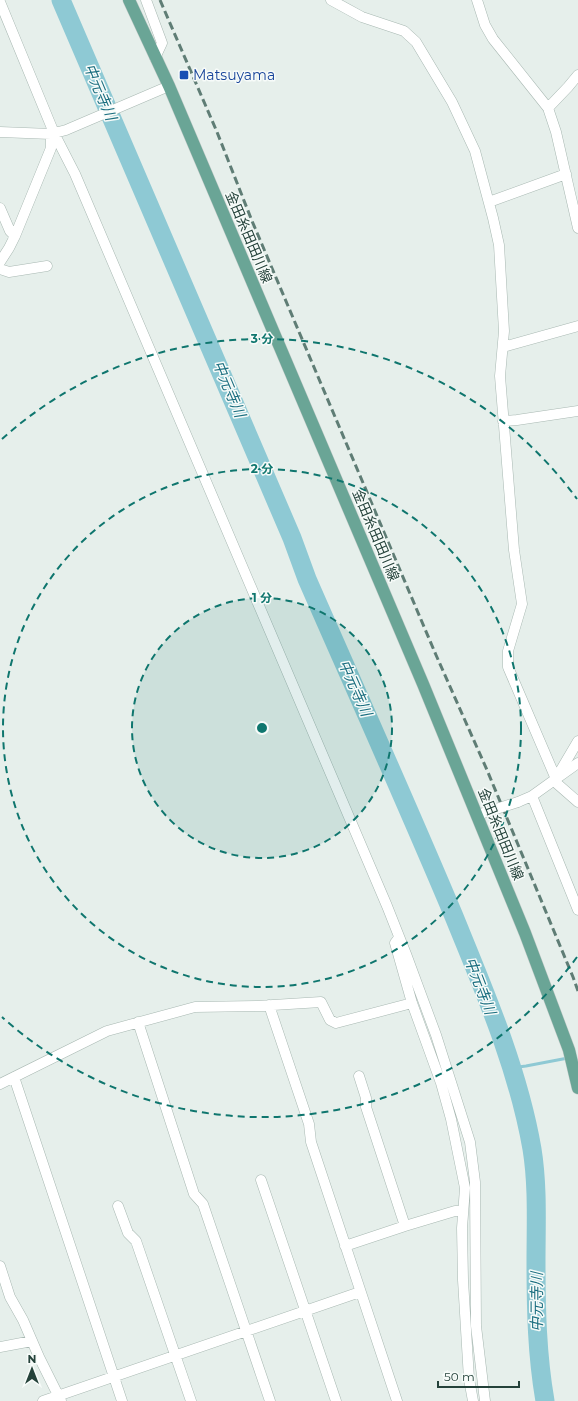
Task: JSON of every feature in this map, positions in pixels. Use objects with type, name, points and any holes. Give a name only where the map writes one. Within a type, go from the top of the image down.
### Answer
[{"type":"main road","name":"金田糸田田川線","points":[[129,0],[155,58],[163,88],[423,684],[525,933],[564,1035],[578,1088]]},
{"type":"street","points":[[146,0],[162,43],[155,58]]},
{"type":"street","points":[[331,0],[362,17],[404,31],[416,42],[452,102],[475,151],[499,245],[504,331],[500,376],[514,550],[522,604],[508,651],[508,667],[556,779],[554,780],[578,802]]},
{"type":"street","points":[[477,0],[485,25],[493,39],[548,108],[556,132],[566,174],[574,196],[578,228]]},
{"type":"street","points":[[0,2],[53,134],[78,181],[346,808],[399,937],[436,1035],[470,1142],[475,1182],[476,1326],[485,1401]]},
{"type":"street","points":[[548,108],[578,75]]},
{"type":"street","points":[[0,132],[53,134],[66,130],[163,88]]},
{"type":"street","points":[[0,262],[15,236],[51,148],[53,134]]},
{"type":"street","points":[[489,202],[566,174]]},
{"type":"street","points":[[0,208],[10,231],[15,236]]},
{"type":"street","points":[[0,269],[9,272],[47,266]]},
{"type":"street","points":[[503,347],[578,326]]},
{"type":"street","points":[[503,421],[578,411]]},
{"type":"street","points":[[556,779],[578,741]]},
{"type":"street","points":[[477,815],[532,796],[578,763]]},
{"type":"street","points":[[532,796],[578,910]]},
{"type":"street","points":[[399,937],[395,943],[412,1003],[441,1083],[451,1119],[465,1188],[462,1228],[464,1295],[469,1379],[473,1401]]},
{"type":"street","points":[[0,1084],[107,1031],[195,1006],[269,1005],[321,1002],[330,1020],[336,1022],[412,1003]]},
{"type":"street","points":[[269,1005],[308,1124],[311,1142],[336,1221],[346,1246],[397,1401]]},
{"type":"street","points":[[138,1022],[194,1194],[203,1204],[270,1401]]},
{"type":"street","points":[[359,1076],[366,1098],[366,1107],[405,1226]]},
{"type":"street","points":[[14,1077],[122,1401]]},
{"type":"street","points":[[262,1180],[336,1401]]},
{"type":"street","points":[[118,1206],[128,1233],[136,1241],[191,1401]]},
{"type":"street","points":[[346,1246],[454,1211],[463,1211]]},
{"type":"street","points":[[0,1266],[10,1297],[23,1320],[60,1398]]},
{"type":"street","points":[[43,1401],[60,1398],[113,1376],[360,1292]]},
{"type":"street","points":[[0,1347],[32,1341]]},
{"type":"waterway","name":"中元寺川","points":[[61,0],[292,538],[307,579],[453,914],[499,1030],[526,1119],[534,1163],[538,1332],[540,1366],[545,1401]]},
{"type":"waterway","points":[[511,1068],[568,1058]]},
{"type":"railway","points":[[160,0],[217,132],[252,221],[436,655],[487,770],[578,991]]},
{"type":"place","name":"Matsuyama","points":[[184,75]]}]
